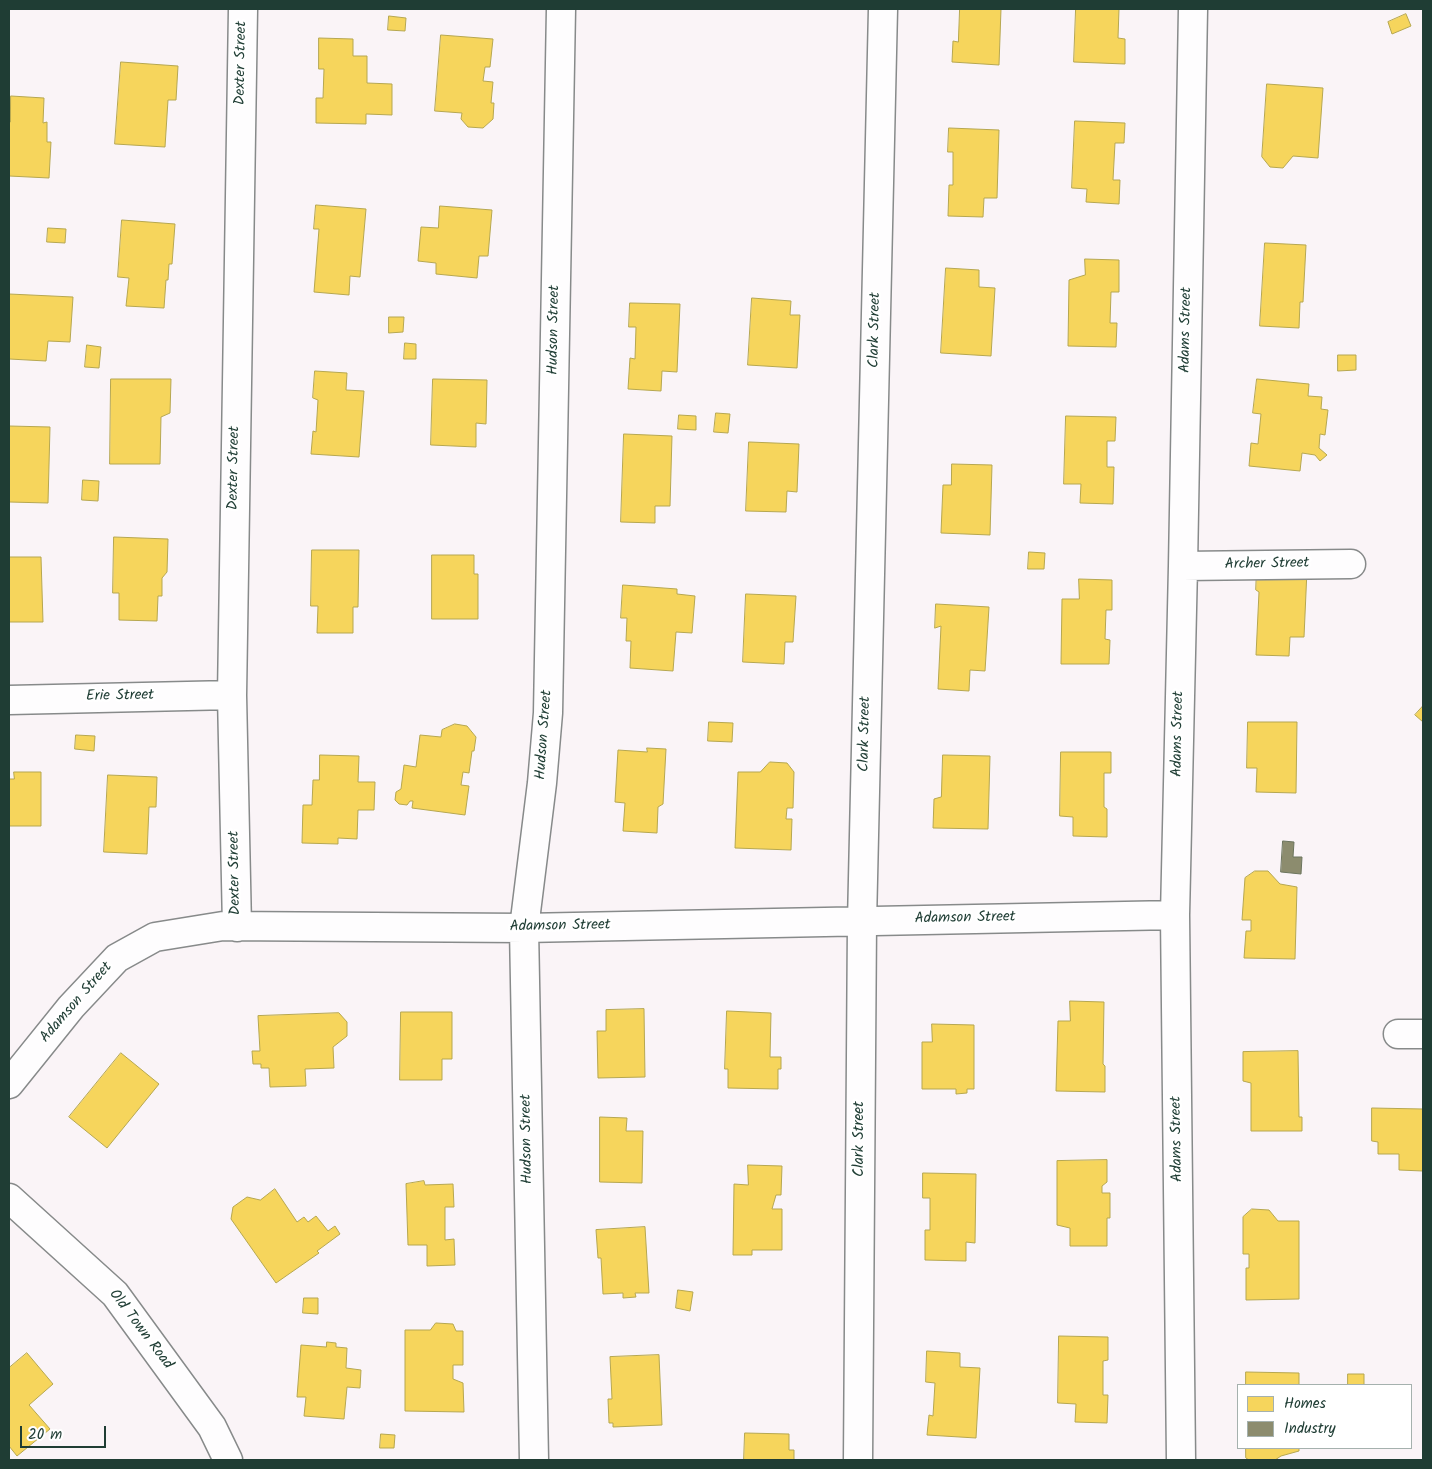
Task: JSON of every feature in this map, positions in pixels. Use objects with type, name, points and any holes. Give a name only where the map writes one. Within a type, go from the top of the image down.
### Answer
[{"type":"street","name":"Dexter Street","points":[[237,927],[232,695],[243,9]]},
{"type":"street","name":"Hudson Street","points":[[534,1460],[524,928],[542,783],[548,713],[561,9]]},
{"type":"street","name":"Clark Street","points":[[858,1460],[862,922],[883,9]]},
{"type":"street","name":"Adams Street","points":[[1181,1460],[1175,915],[1192,9]]},
{"type":"street","name":"Archer Street","points":[[1183,566],[1351,564]]},
{"type":"street","name":"Erie Street","points":[[9,700],[232,695]]},
{"type":"street","name":"Adamson Street","points":[[9,1084],[71,1007],[117,958],[155,937],[223,926],[524,928],[1175,915]]},
{"type":"street","name":"Old Town Road","points":[[9,1198],[115,1294],[212,1427],[228,1460]]},
{"type":"building: Homes","points":[[960,9],[1001,9],[999,65],[952,62],[953,41],[958,42]]},
{"type":"building: Homes","points":[[1076,9],[1119,9],[1118,38],[1125,39],[1125,64],[1074,62]]},
{"type":"building: Homes","points":[[1406,14],[1411,26],[1392,34],[1388,22]]},
{"type":"building: Homes","points":[[389,16],[406,18],[405,31],[388,30]]},
{"type":"building: Homes","points":[[441,35],[493,39],[490,67],[485,67],[483,81],[493,82],[491,103],[494,103],[493,119],[483,128],[468,127],[461,119],[462,113],[435,111]]},
{"type":"building: Homes","points":[[319,38],[353,39],[353,56],[367,56],[367,83],[392,84],[392,115],[366,114],[366,124],[316,123],[316,98],[323,98],[324,69],[319,69]]},
{"type":"building: Homes","points":[[121,62],[178,66],[176,100],[168,100],[165,147],[115,144]]},
{"type":"building: Homes","points":[[1267,84],[1323,88],[1318,158],[1293,156],[1283,168],[1270,167],[1262,157]]},
{"type":"building: Homes","points":[[11,96],[44,98],[43,123],[47,122],[47,142],[51,142],[49,178],[9,176]]},
{"type":"building: Homes","points":[[1075,121],[1125,123],[1124,143],[1115,143],[1113,180],[1120,180],[1119,204],[1086,202],[1087,189],[1072,188]]},
{"type":"building: Homes","points":[[949,128],[999,130],[997,198],[984,198],[983,217],[948,216],[949,185],[953,185],[953,152],[948,152]]},
{"type":"building: Homes","points":[[316,205],[366,209],[360,277],[350,276],[349,295],[314,292],[319,229],[314,229]]},
{"type":"building: Homes","points":[[440,206],[492,210],[488,256],[479,256],[477,278],[436,274],[436,263],[418,261],[421,227],[438,228]]},
{"type":"building: Homes","points":[[122,220],[175,224],[172,264],[169,264],[168,280],[166,280],[164,308],[126,306],[129,278],[118,277]]},
{"type":"building: Homes","points":[[48,228],[66,229],[65,243],[47,242]]},
{"type":"building: Homes","points":[[1265,243],[1306,245],[1303,302],[1300,302],[1299,328],[1260,326]]},
{"type":"building: Homes","points":[[1085,259],[1119,260],[1119,292],[1111,292],[1110,323],[1117,323],[1116,347],[1068,346],[1069,280],[1085,275]]},
{"type":"building: Homes","points":[[946,268],[979,270],[979,287],[995,288],[991,356],[941,353]]},
{"type":"building: Homes","points":[[9,294],[73,297],[70,342],[48,341],[46,361],[9,359]]},
{"type":"building: Homes","points":[[752,298],[791,301],[790,315],[800,315],[797,368],[748,365]]},
{"type":"building: Homes","points":[[630,303],[680,304],[677,372],[662,371],[661,391],[628,389],[630,358],[635,359],[636,327],[629,327]]},
{"type":"building: Homes","points":[[389,317],[404,317],[403,332],[389,333]]},
{"type":"building: Homes","points":[[405,343],[416,344],[416,359],[404,359]]},
{"type":"building: Homes","points":[[87,345],[101,347],[99,368],[85,367]]},
{"type":"building: Homes","points":[[1338,355],[1356,355],[1356,370],[1338,371]]},
{"type":"building: Homes","points":[[315,371],[347,373],[346,390],[364,391],[359,457],[311,454],[313,431],[316,432],[318,400],[313,398]]},
{"type":"building: Homes","points":[[111,379],[171,379],[170,413],[161,417],[160,464],[110,464]]},
{"type":"building: Homes","points":[[433,379],[487,380],[486,424],[476,423],[476,447],[431,445]]},
{"type":"building: Homes","points":[[1257,379],[1309,384],[1308,396],[1322,397],[1321,409],[1328,410],[1325,435],[1320,434],[1319,448],[1327,455],[1320,461],[1315,455],[1302,453],[1300,471],[1249,466],[1251,443],[1258,444],[1261,414],[1253,413]]},
{"type":"building: Homes","points":[[716,413],[730,414],[728,433],[714,432]]},
{"type":"building: Homes","points":[[679,415],[696,416],[696,430],[678,429]]},
{"type":"building: Homes","points":[[1066,416],[1116,417],[1115,441],[1107,441],[1107,467],[1114,467],[1113,504],[1080,503],[1081,484],[1064,484]]},
{"type":"building: Homes","points":[[9,426],[50,427],[48,503],[9,502]]},
{"type":"building: Homes","points":[[624,434],[672,436],[670,506],[655,506],[655,523],[621,522]]},
{"type":"building: Homes","points":[[749,442],[799,444],[797,492],[787,491],[786,512],[746,511]]},
{"type":"building: Homes","points":[[952,464],[992,465],[990,535],[941,533],[943,485],[951,485]]},
{"type":"building: Homes","points":[[83,480],[99,481],[98,501],[82,500]]},
{"type":"building: Homes","points":[[114,537],[168,539],[167,572],[162,578],[162,596],[158,596],[157,621],[119,620],[119,593],[113,593]]},
{"type":"building: Homes","points":[[312,550],[359,550],[358,607],[353,607],[353,633],[317,633],[318,606],[311,606]]},
{"type":"building: Homes","points":[[1029,552],[1045,553],[1044,569],[1028,569]]},
{"type":"building: Homes","points":[[432,555],[474,555],[474,574],[478,574],[478,619],[432,619]]},
{"type":"building: Homes","points":[[9,557],[41,557],[43,622],[9,622]]},
{"type":"building: Homes","points":[[1257,568],[1307,570],[1304,637],[1290,637],[1289,656],[1256,655],[1259,592],[1256,590]]},
{"type":"building: Homes","points":[[1079,579],[1112,580],[1112,610],[1106,610],[1105,639],[1110,640],[1109,664],[1061,664],[1062,599],[1079,599]]},
{"type":"building: Homes","points":[[623,585],[677,589],[677,594],[695,596],[692,633],[676,632],[673,671],[630,668],[631,641],[626,641],[627,618],[621,618]]},
{"type":"building: Homes","points":[[746,594],[796,596],[793,642],[785,642],[784,664],[743,662]]},
{"type":"building: Homes","points":[[936,604],[989,607],[985,671],[970,670],[969,691],[938,689],[941,626],[935,628]]},
{"type":"building: Homes","points":[[1423,706],[1423,722],[1415,715]]},
{"type":"building: Homes","points":[[709,722],[733,723],[732,742],[708,741]]},
{"type":"building: Homes","points":[[1248,722],[1297,722],[1296,793],[1256,792],[1257,768],[1247,768]]},
{"type":"building: Homes","points":[[455,724],[467,726],[476,737],[469,773],[463,772],[461,785],[469,786],[465,815],[412,808],[413,801],[410,801],[407,805],[399,804],[395,800],[396,792],[401,789],[404,765],[416,767],[420,735],[441,737],[442,730]]},
{"type":"building: Homes","points":[[76,735],[95,736],[94,751],[75,749]]},
{"type":"building: Homes","points":[[647,748],[666,749],[663,804],[658,807],[657,833],[623,831],[625,803],[615,802],[618,750],[647,752]]},
{"type":"building: Homes","points":[[1061,752],[1111,752],[1111,773],[1104,773],[1104,807],[1107,809],[1107,837],[1073,836],[1073,817],[1060,816]]},
{"type":"building: Homes","points":[[320,755],[359,756],[358,782],[375,782],[374,810],[358,810],[357,839],[338,838],[338,844],[302,843],[303,805],[312,805],[313,780],[319,780]]},
{"type":"building: Homes","points":[[943,755],[990,756],[988,829],[933,828],[934,799],[941,797]]},
{"type":"building: Homes","points":[[770,762],[787,763],[794,772],[793,808],[787,808],[786,819],[792,819],[791,850],[735,848],[738,772],[760,772]]},
{"type":"building: Homes","points":[[14,772],[41,772],[41,826],[9,826],[9,779],[14,779]]},
{"type":"building: Homes","points":[[108,775],[157,777],[156,807],[149,807],[147,854],[104,852]]},
{"type":"building: Homes","points":[[1255,871],[1268,871],[1280,884],[1297,887],[1295,959],[1244,958],[1246,931],[1251,931],[1251,920],[1242,920],[1245,878]]},
{"type":"building: Homes","points":[[1070,1001],[1104,1002],[1103,1064],[1105,1066],[1105,1092],[1056,1091],[1058,1021],[1070,1021]]},
{"type":"building: Homes","points":[[644,1009],[645,1077],[598,1078],[597,1031],[606,1031],[606,1010]]},
{"type":"building: Homes","points":[[727,1011],[771,1013],[770,1057],[781,1057],[781,1069],[778,1069],[778,1089],[728,1088],[728,1069],[725,1069]]},
{"type":"building: Homes","points":[[401,1012],[452,1012],[452,1059],[442,1059],[442,1080],[400,1080]]},
{"type":"building: Homes","points":[[339,1013],[347,1022],[347,1036],[333,1047],[334,1068],[305,1069],[306,1086],[270,1087],[269,1068],[261,1068],[261,1064],[253,1064],[252,1051],[260,1051],[258,1016]]},
{"type":"building: Homes","points":[[932,1024],[974,1025],[974,1089],[967,1089],[967,1093],[956,1094],[956,1089],[922,1089],[922,1042],[932,1042]]},
{"type":"building: Homes","points":[[1298,1051],[1299,1117],[1302,1117],[1302,1131],[1251,1131],[1251,1083],[1243,1081],[1243,1052]]},
{"type":"building: Homes","points":[[121,1053],[159,1084],[107,1148],[69,1117]]},
{"type":"building: Homes","points":[[1372,1108],[1423,1109],[1423,1171],[1399,1170],[1399,1154],[1378,1154],[1378,1142],[1372,1141]]},
{"type":"building: Homes","points":[[600,1117],[627,1118],[626,1131],[643,1131],[642,1183],[600,1182]]},
{"type":"building: Homes","points":[[1107,1160],[1107,1182],[1102,1186],[1102,1193],[1110,1193],[1110,1218],[1107,1218],[1107,1246],[1070,1246],[1070,1228],[1057,1225],[1057,1161]]},
{"type":"building: Homes","points":[[748,1165],[782,1166],[781,1195],[776,1195],[772,1209],[782,1209],[782,1250],[752,1250],[752,1255],[733,1255],[734,1184],[748,1185]]},
{"type":"building: Homes","points":[[923,1173],[976,1174],[975,1243],[966,1242],[966,1261],[925,1260],[925,1230],[930,1230],[930,1198],[923,1198]]},
{"type":"building: Homes","points":[[424,1181],[425,1185],[453,1184],[454,1207],[445,1207],[445,1240],[454,1239],[455,1265],[427,1266],[427,1245],[408,1245],[406,1184]]},
{"type":"building: Homes","points":[[275,1189],[297,1222],[304,1217],[308,1222],[316,1216],[328,1231],[335,1226],[340,1234],[317,1251],[319,1253],[276,1283],[231,1219],[233,1207],[247,1197],[260,1200]]},
{"type":"building: Homes","points":[[1252,1209],[1269,1210],[1278,1221],[1299,1221],[1299,1299],[1246,1300],[1246,1268],[1249,1268],[1249,1254],[1243,1254],[1243,1217]]},
{"type":"building: Homes","points":[[645,1227],[649,1293],[635,1293],[636,1297],[623,1298],[623,1293],[603,1294],[601,1258],[598,1258],[596,1230]]},
{"type":"building: Homes","points":[[678,1290],[693,1292],[690,1311],[676,1308]]},
{"type":"building: Homes","points":[[304,1298],[318,1298],[318,1314],[303,1313]]},
{"type":"building: Homes","points":[[436,1323],[453,1324],[456,1331],[463,1331],[463,1365],[453,1365],[453,1379],[463,1383],[464,1412],[405,1411],[405,1330],[430,1330]]},
{"type":"building: Homes","points":[[1059,1336],[1108,1337],[1108,1360],[1103,1361],[1103,1395],[1108,1395],[1107,1423],[1075,1422],[1076,1404],[1058,1403]]},
{"type":"building: Homes","points":[[327,1342],[336,1343],[336,1347],[347,1348],[346,1368],[361,1370],[360,1388],[347,1387],[344,1419],[304,1416],[306,1397],[297,1397],[301,1345],[326,1347]]},
{"type":"building: Homes","points":[[927,1351],[960,1353],[960,1367],[980,1368],[976,1438],[927,1435],[929,1415],[933,1416],[935,1383],[926,1382]]},
{"type":"building: Homes","points":[[27,1353],[53,1384],[29,1405],[50,1429],[17,1456],[9,1446],[9,1368]]},
{"type":"building: Homes","points":[[659,1355],[662,1425],[613,1427],[613,1423],[609,1423],[608,1399],[612,1399],[610,1357]]},
{"type":"building: Homes","points":[[1246,1372],[1299,1373],[1299,1384],[1246,1384]]},
{"type":"building: Homes","points":[[1348,1374],[1364,1374],[1364,1384],[1348,1384]]},
{"type":"building: Homes","points":[[745,1433],[789,1434],[789,1450],[794,1450],[794,1460],[744,1460]]},
{"type":"building: Homes","points":[[381,1434],[395,1435],[394,1448],[380,1448]]},
{"type":"building: Homes","points":[[1246,1449],[1299,1449],[1299,1451],[1281,1456],[1275,1460],[1249,1460],[1246,1458]]},
{"type":"building: Industry","points":[[1283,841],[1294,842],[1293,857],[1302,857],[1301,874],[1281,872]]}]
